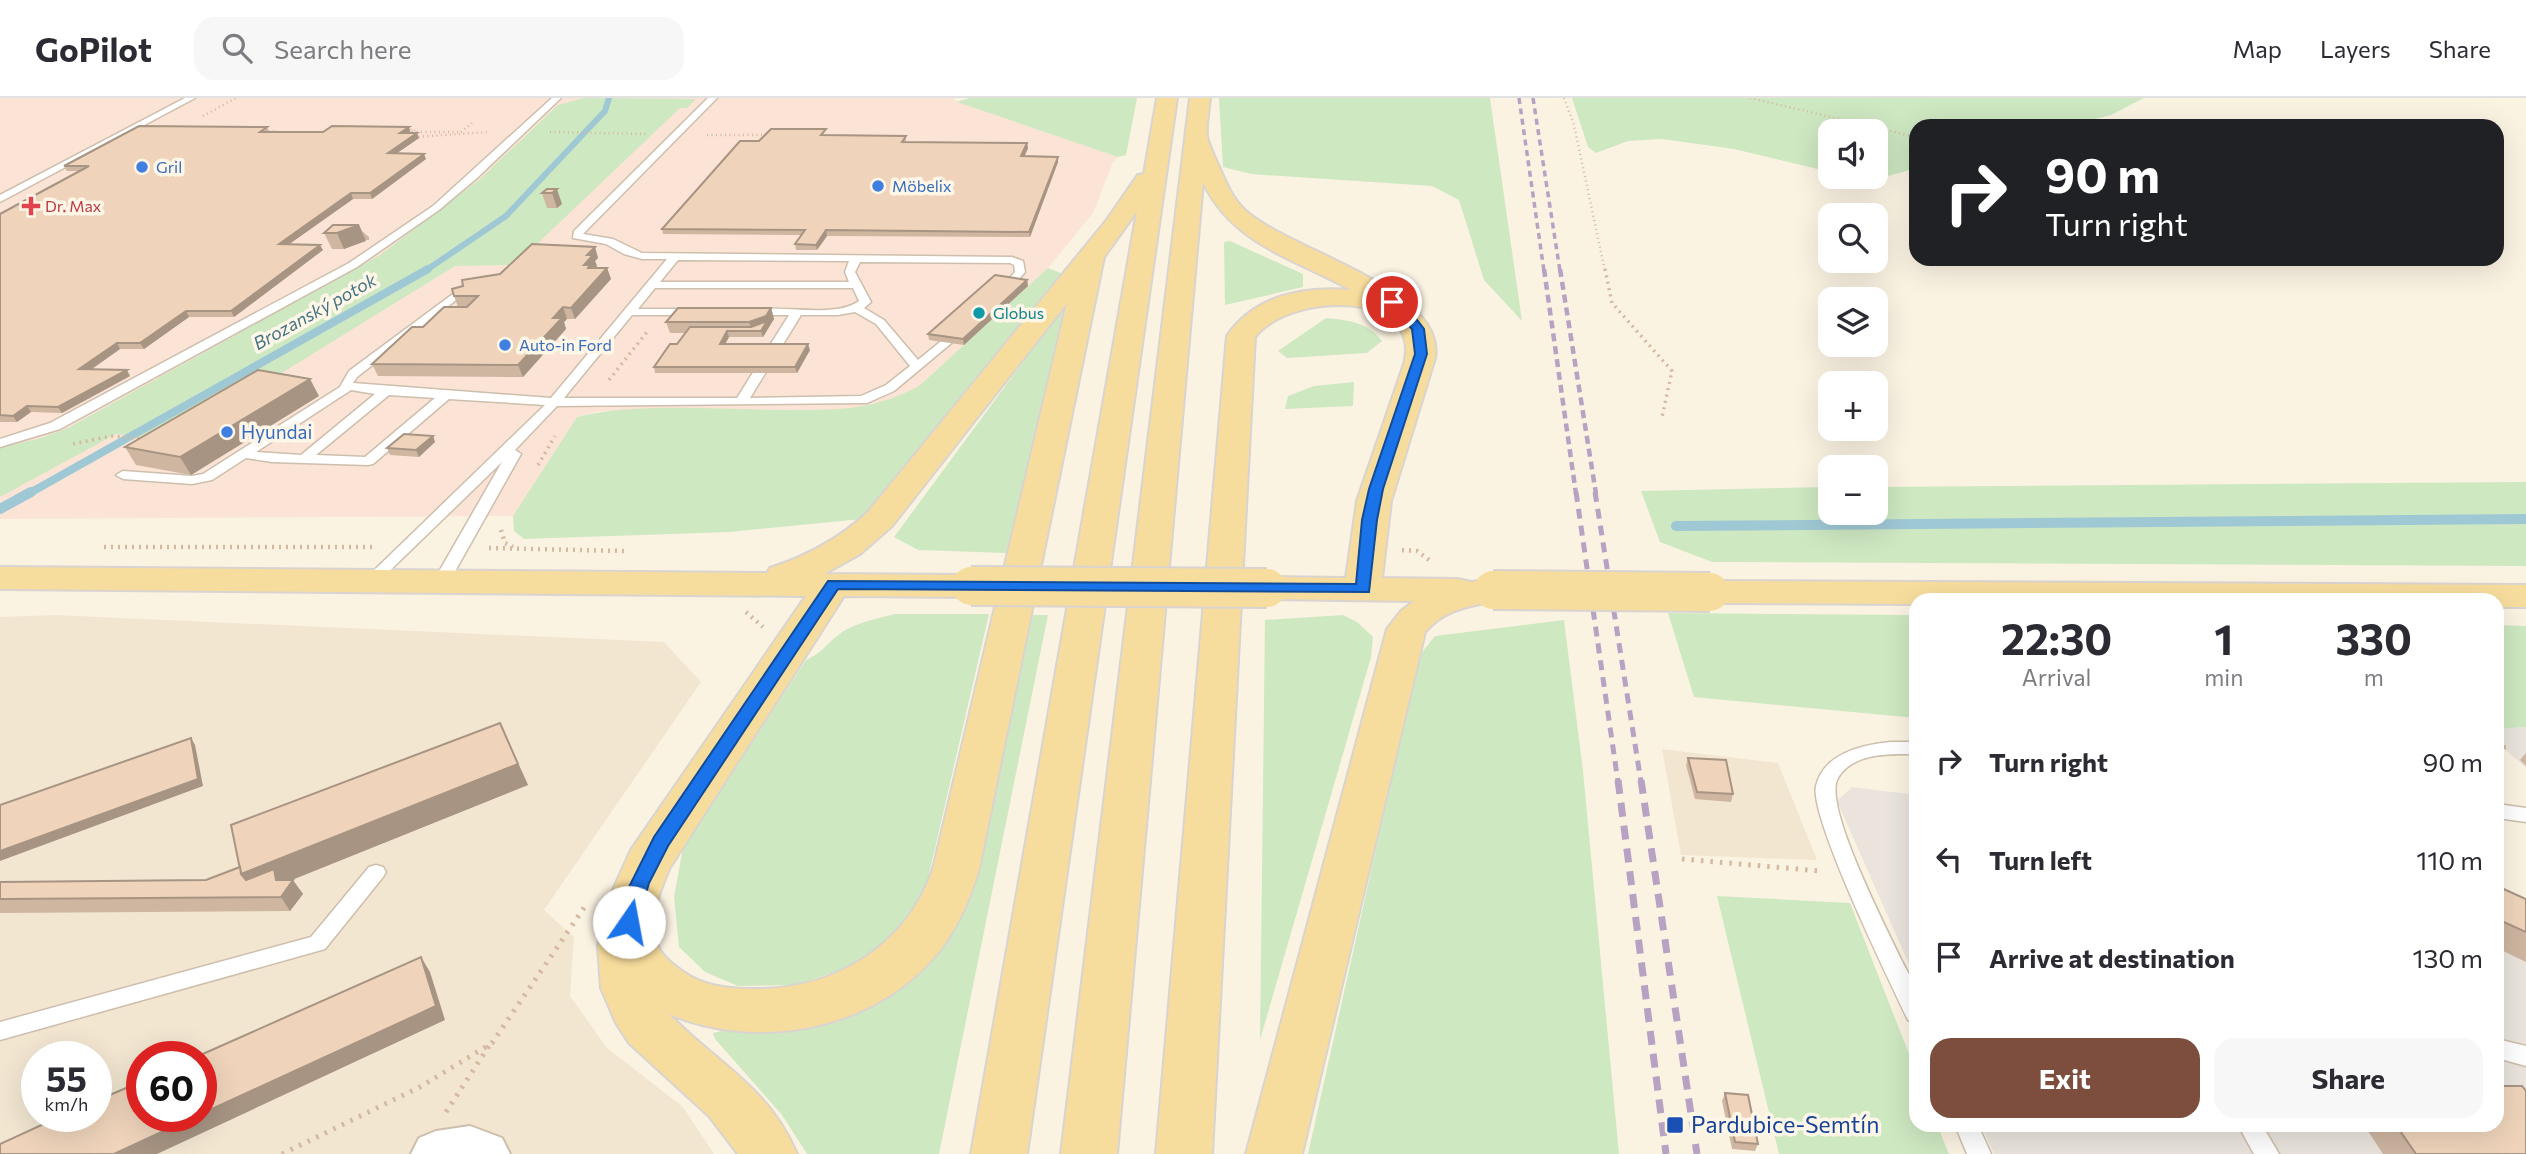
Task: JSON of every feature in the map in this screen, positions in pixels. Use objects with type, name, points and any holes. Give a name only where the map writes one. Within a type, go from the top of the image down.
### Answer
[{"type":"main road","points":[[999,1154],[1167,98]]},
{"type":"main road","points":[[1089,1154],[1200,98]]},
{"type":"main road","points":[[1196,137],[1218,191],[1241,220],[1284,247],[1385,298],[1406,314],[1418,329],[1421,354],[1376,489],[1369,520],[1363,589]]},
{"type":"main road","points":[[722,584],[762,581],[801,570],[833,556],[865,534],[1091,257],[1126,212],[1154,168]]},
{"type":"main road","points":[[613,897],[629,922],[633,946],[649,973],[666,988],[711,1008],[787,1010],[827,1000],[869,982],[901,960],[926,934],[941,910],[956,869],[1091,257]]},
{"type":"main road","points":[[1184,1154],[1241,336],[1252,320],[1275,308],[1302,300],[1333,298],[1366,301],[1389,308],[1403,315],[1418,329]]},
{"type":"main road","points":[[0,578],[1914,593]]},
{"type":"main road","points":[[613,897],[648,863],[788,629],[774,606],[722,584]]},
{"type":"main road","points":[[778,642],[833,584]]},
{"type":"main road","points":[[1274,1154],[1406,629],[1424,611],[1441,601],[1461,594],[1493,590]]},
{"type":"main road","points":[[2504,596],[2526,596]]},
{"type":"main road","points":[[613,897],[626,990],[636,1009],[648,1027],[729,1099],[769,1154]]},
{"type":"street","points":[[438,1137],[485,1154]]},
{"type":"lane","points":[[0,199],[191,98]]},
{"type":"lane","points":[[0,443],[55,426],[353,265],[436,208],[557,98]]},
{"type":"lane","points":[[713,98],[577,233],[579,237],[616,243],[634,255],[1012,260],[1019,263],[1020,272],[1012,284],[993,300]]},
{"type":"lane","points":[[370,582],[538,421],[674,257]]},
{"type":"lane","points":[[743,312],[838,312],[857,308],[864,304],[865,298],[850,272],[856,258]]},
{"type":"lane","points":[[348,387],[345,383],[353,374],[469,285]]},
{"type":"lane","points":[[651,285],[856,285]]},
{"type":"lane","points":[[857,308],[880,322],[917,367]]},
{"type":"lane","points":[[629,312],[702,312]]},
{"type":"lane","points":[[741,402],[797,312]]},
{"type":"lane","points":[[123,475],[200,479],[211,475],[348,387],[555,402],[863,400],[890,388],[974,317]]},
{"type":"lane","points":[[304,459],[387,390]]},
{"type":"lane","points":[[244,454],[368,461],[446,394]]},
{"type":"lane","points":[[441,582],[509,462],[538,421]]},
{"type":"lane","points":[[1909,748],[1872,750],[1848,758],[1834,771],[1825,788],[1826,808],[1909,998]]},
{"type":"lane","points":[[2504,812],[2526,815]]},
{"type":"lane","points":[[0,1031],[318,943],[376,872]]},
{"type":"lane","points":[[2504,1050],[2526,1056]]},
{"type":"lane","points":[[1969,1132],[1979,1154]]},
{"type":"lane","points":[[2253,1132],[2267,1154]]},
{"type":"path","points":[[1564,98],[1574,125],[1612,303],[1672,371],[1662,417]]},
{"type":"path","points":[[1750,98],[1909,135]]},
{"type":"path","points":[[461,132],[472,123]]},
{"type":"path","points":[[402,130],[415,130],[412,132]]},
{"type":"path","points":[[264,131],[276,131],[270,136],[283,136]]},
{"type":"path","points":[[471,132],[443,138],[406,136],[412,132],[461,132],[471,132],[521,132],[599,133]]},
{"type":"path","points":[[538,466],[564,422],[605,384],[662,312]]},
{"type":"path","points":[[111,436],[147,439]]},
{"type":"path","points":[[503,522],[500,532],[505,542],[517,548]]},
{"type":"path","points":[[101,547],[384,547]]},
{"type":"path","points":[[722,584],[778,642]]},
{"type":"path","points":[[2504,747],[2508,747]]},
{"type":"path","points":[[1682,859],[1854,874]]},
{"type":"path","points":[[438,1137],[492,1043],[613,897]]},
{"type":"path","points":[[282,1154],[420,1087],[492,1043]]},
{"type":"shaded area","points":[[0,98],[953,98],[1118,157],[1113,162],[1093,213],[1048,268],[919,386],[896,399],[843,410],[600,411],[577,417],[513,516],[0,519]]},
{"type":"shaded area","points":[[55,615],[664,642],[701,682],[544,910],[574,937],[570,996],[607,1048],[683,1107],[714,1154],[0,1154],[0,617]]},
{"type":"shaded area","points":[[2526,727],[2526,768],[2504,748],[2504,729]]},
{"type":"shaded area","points":[[1662,749],[1778,763],[1817,860],[1681,855]]},
{"type":"shaded area","points":[[1852,787],[1909,794],[1909,964],[1837,801]]},
{"type":"shaded area","points":[[2504,904],[2526,914],[2526,1154],[1994,1154],[1984,1132],[2504,1132]]},
{"type":"green space","points":[[584,98],[696,99],[687,108],[680,108],[537,244],[509,265],[455,266],[173,440],[116,434],[0,497],[0,447],[38,439],[68,428],[380,255],[479,180],[558,105]]},
{"type":"green space","points":[[969,98],[1137,98],[1126,155],[1118,157],[957,102]]},
{"type":"green space","points":[[1219,98],[1490,98],[1522,321],[1484,280],[1459,200],[1432,186],[1251,174],[1223,167]]},
{"type":"green space","points":[[1572,98],[2144,98],[2111,115],[2095,119],[1909,119],[1909,170],[1888,176],[1888,119],[1818,119],[1818,169],[1734,149],[1662,139],[1628,141],[1596,153],[1588,147]]},
{"type":"green space","points":[[1230,241],[1303,274],[1303,287],[1225,305],[1224,242]]},
{"type":"green space","points":[[1048,268],[1063,274],[862,519],[729,532],[524,539],[514,531],[513,516],[577,417],[601,412],[652,408],[838,409],[886,400],[919,386]]},
{"type":"green space","points":[[1068,301],[1006,553],[918,550],[894,537]]},
{"type":"green space","points":[[1326,318],[1364,326],[1382,341],[1367,353],[1287,358],[1278,351]]},
{"type":"green space","points":[[1354,382],[1353,406],[1285,409],[1288,396],[1314,386]]},
{"type":"green space","points":[[2526,482],[2526,566],[1712,562],[1660,542],[1641,491],[1818,487],[1818,525],[1888,525],[1888,487]]},
{"type":"green space","points":[[1668,613],[1909,615],[1909,717],[1694,697]]},
{"type":"green space","points":[[895,614],[989,614],[924,896],[896,935],[855,965],[796,985],[738,986],[705,972],[679,947],[674,897],[683,848],[806,660],[850,628]]},
{"type":"green space","points":[[1031,615],[1048,615],[939,1154],[807,1154],[782,1115],[715,1039],[713,1033],[726,1030],[762,1034],[827,1020],[924,965],[969,902]]},
{"type":"green space","points":[[1343,615],[1357,622],[1373,637],[1371,657],[1260,1040],[1265,620]]},
{"type":"green space","points":[[1564,620],[1583,771],[1619,1154],[1308,1154],[1419,656],[1435,636]]},
{"type":"green space","points":[[2504,625],[2526,626],[2526,727],[2504,729]]},
{"type":"green space","points":[[1717,896],[1850,903],[1909,1054],[1909,1132],[1940,1132],[1949,1154],[1779,1154]]},
{"type":"building","points":[[139,126],[267,127],[260,132],[323,132],[332,126],[409,127],[400,133],[417,133],[388,153],[424,154],[370,193],[351,193],[279,244],[320,245],[231,311],[186,311],[140,343],[117,343],[79,369],[127,370],[58,407],[27,406],[13,416],[0,415],[0,214],[89,166],[64,166]]},
{"type":"building","name":"Möbelix","points":[[771,129],[826,129],[821,135],[906,136],[902,142],[1027,143],[1021,156],[1058,157],[1029,232],[826,230],[816,245],[795,244],[805,230],[662,229],[740,141],[759,141]]},
{"type":"building","points":[[547,189],[557,189],[552,193],[542,193]]},
{"type":"building","points":[[333,225],[359,225],[337,233],[324,233]]},
{"type":"building","points":[[532,244],[595,247],[587,255],[593,255],[584,265],[590,265],[588,268],[607,268],[571,308],[563,307],[553,318],[562,318],[518,365],[372,364],[412,327],[423,327],[444,307],[467,307],[478,296],[454,296],[452,289],[463,286],[462,280],[500,274]]},
{"type":"building","name":"Globus","points":[[995,275],[1027,280],[963,339],[928,334]]},
{"type":"building","points":[[678,308],[771,308],[766,316],[749,322],[666,322]]},
{"type":"building","points":[[767,321],[761,331],[727,331],[720,344],[808,344],[795,367],[654,367],[670,344],[677,344],[690,327],[751,327]]},
{"type":"building","points":[[258,370],[310,379],[180,457],[125,447]]},
{"type":"building","points":[[404,434],[433,436],[416,450],[387,448]]},
{"type":"building","points":[[500,723],[518,764],[241,874],[231,825]]},
{"type":"building","points":[[191,738],[198,779],[0,851],[0,805]]},
{"type":"building","points":[[1688,758],[1726,760],[1733,794],[1697,792]]},
{"type":"building","points":[[240,867],[246,880],[274,869],[276,880],[293,880],[281,897],[0,899],[0,882],[206,880]]},
{"type":"building","points":[[2504,889],[2526,899],[2526,932],[2504,922]]},
{"type":"building","points":[[421,957],[436,1006],[217,1107],[217,1048]]},
{"type":"building","points":[[2504,1086],[2522,1086],[2526,1091],[2526,1154],[2416,1154],[2401,1132],[2504,1132]]},
{"type":"building","points":[[126,1088],[126,1132],[161,1132],[114,1154],[0,1154],[0,1144],[26,1132],[112,1132],[112,1094]]},
{"type":"building","points":[[1725,1093],[1748,1095],[1758,1144],[1735,1142]]},
{"type":"waterway","name":"Brozanský potok","points":[[428,269],[506,216],[605,111],[609,98]]},
{"type":"waterway","name":"Brozanský potok","points":[[28,494],[428,269]]},
{"type":"waterway","name":"Brozanský potok","points":[[0,509],[31,492]]},
{"type":"waterway","points":[[1676,526],[2526,519]]},
{"type":"railway","points":[[1519,98],[1544,271]]},
{"type":"railway","points":[[1533,98],[1560,271]]},
{"type":"railway","points":[[1544,269],[1576,494]]},
{"type":"railway","points":[[1560,269],[1596,494]]},
{"type":"railway","points":[[1576,492],[1618,782]]},
{"type":"railway","points":[[1595,492],[1641,782]]},
{"type":"railway","points":[[1618,780],[1666,1154]]},
{"type":"railway","points":[[1641,780],[1697,1154]]},
{"type":"place","name":"Gril","points":[[142,167]]},
{"type":"place","name":"Möbelix","points":[[878,186]]},
{"type":"place","name":"Dr. Max","points":[[31,206]]},
{"type":"place","name":"Globus","points":[[979,313]]},
{"type":"place","name":"Auto-in Ford","points":[[505,345]]},
{"type":"place","name":"Hyundai","points":[[227,432]]},
{"type":"place","name":"Pardubice-Semtín","points":[[1675,1125]]},
{"type":"route","points":[[629,922],[631,903],[660,842],[833,584],[1363,589],[1369,520],[1376,489],[1422,345],[1413,321],[1392,302]]}]
